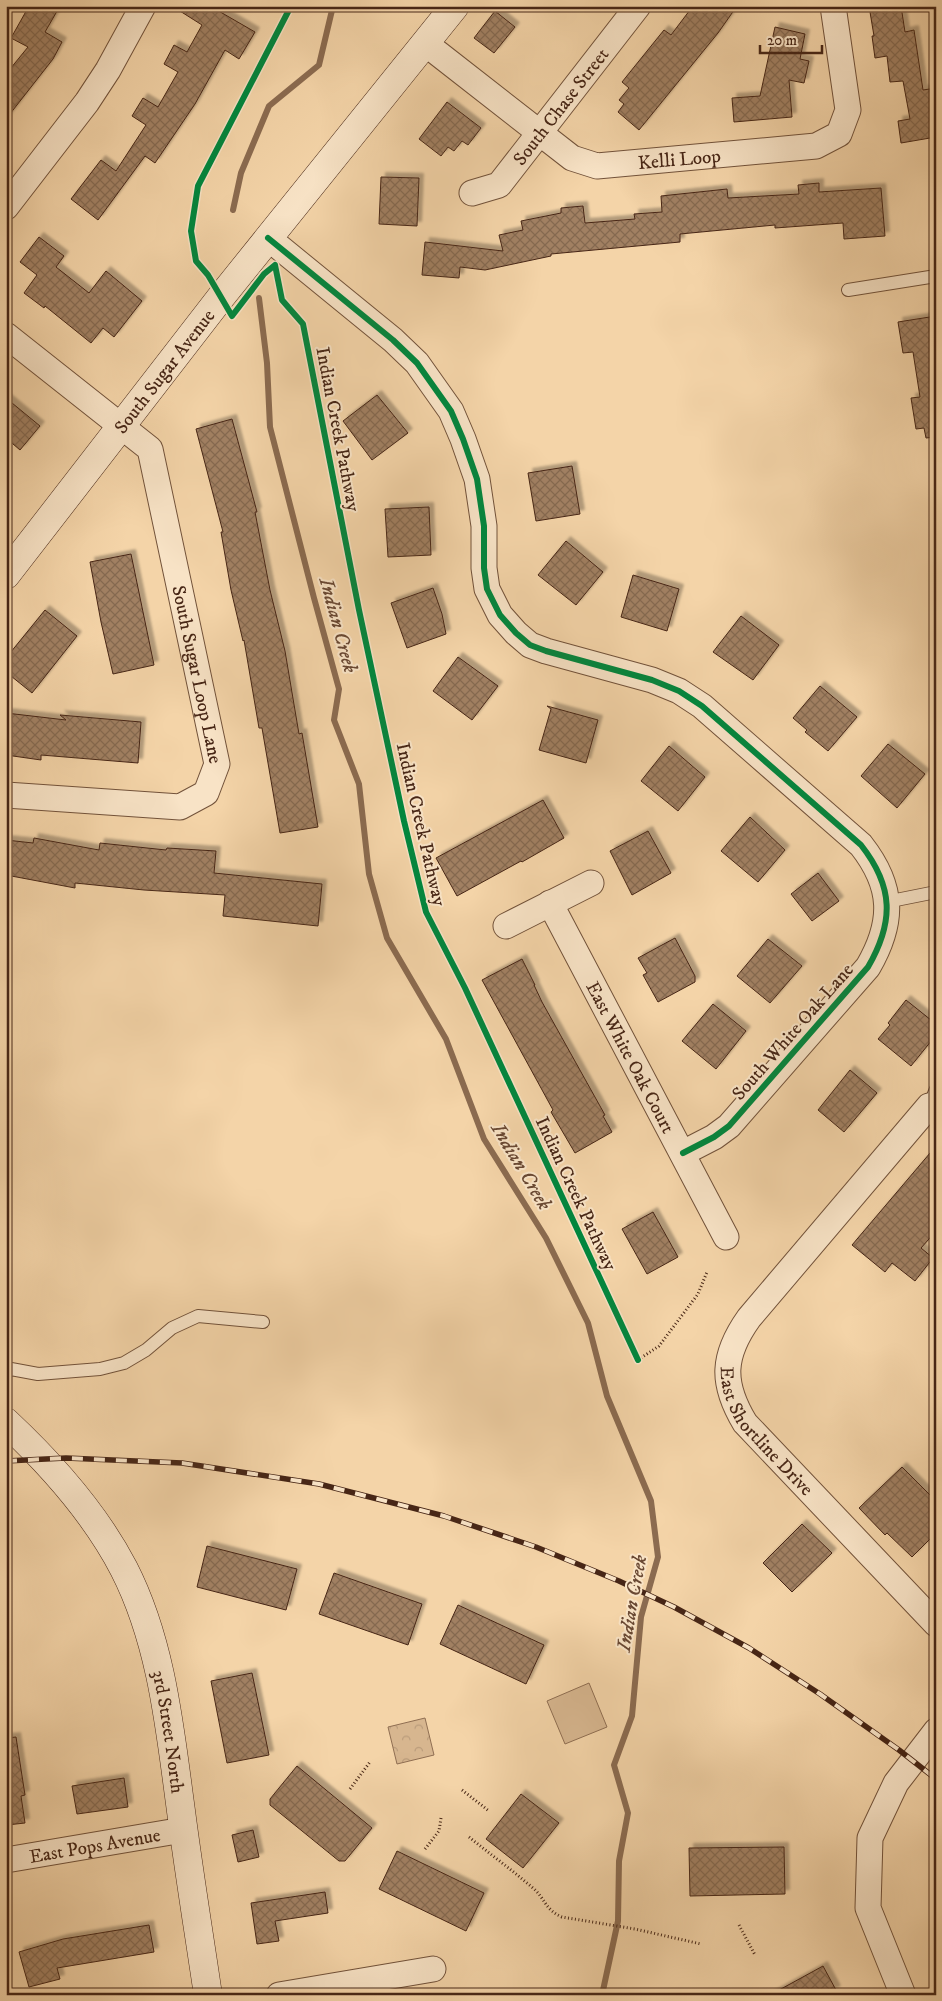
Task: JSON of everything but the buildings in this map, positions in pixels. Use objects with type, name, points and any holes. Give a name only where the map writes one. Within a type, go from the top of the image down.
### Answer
[{"type":"street","points":[[6,207],[87,102],[108,70],[143,6]]},
{"type":"street","name":"South Sugar Avenue","points":[[6,575],[268,238],[455,6]]},
{"type":"street","name":"South Chase Street","points":[[472,193],[499,185],[638,6]]},
{"type":"street","name":"Kelli Loop","points":[[426,44],[572,158],[597,166],[816,146],[839,134],[848,110],[833,6]]},
{"type":"street","name":"South White Oak Lane","points":[[268,238],[393,340],[417,362],[451,411],[464,439],[477,479],[484,526],[484,568],[487,589],[500,615],[516,633],[530,645],[546,651],[652,680],[679,691],[702,706],[861,845],[874,862],[882,880],[886,902],[886,923],[880,946],[868,967],[729,1126],[714,1137],[682,1153]]},
{"type":"street","name":"South Sugar Loop Lane","points":[[6,335],[150,449],[217,764],[206,793],[180,807],[6,795]]},
{"type":"street","points":[[506,926],[591,882]]},
{"type":"street","name":"East White Oak Court","points":[[550,903],[726,1237]]},
{"type":"street","name":"East Shortline Drive","points":[[932,1098],[749,1318],[737,1336],[730,1352],[728,1380],[733,1404],[745,1423],[936,1624]]},
{"type":"street","name":"3rd Street North","points":[[6,1422],[33,1448],[70,1489],[100,1528],[124,1570],[141,1610],[166,1704],[208,1995]]},
{"type":"street","points":[[903,1995],[868,1908],[870,1838],[896,1783],[936,1731]]},
{"type":"street","name":"East Pops Avenue","points":[[6,1860],[183,1830]]},
{"type":"street","points":[[279,1995],[433,1969]]},
{"type":"lane","points":[[848,290],[936,276]]},
{"type":"lane","points":[[886,902],[936,892]]},
{"type":"lane","points":[[6,1373],[11,1369],[38,1374],[100,1369],[124,1363],[146,1350],[172,1328],[198,1316],[263,1322]]},
{"type":"path","points":[[634,1351],[638,1360],[659,1346],[698,1294],[707,1272]]},
{"type":"path","points":[[350,1789],[370,1762]]},
{"type":"path","points":[[462,1790],[489,1811]]},
{"type":"path","points":[[425,1849],[439,1831],[441,1818]]},
{"type":"path","points":[[469,1837],[534,1888],[549,1909],[555,1914],[562,1917],[630,1928],[701,1944]]},
{"type":"path","points":[[739,1924],[755,1955]]},
{"type":"green space","points":[[589,1683],[607,1727],[565,1744],[547,1701]]},
{"type":"green space","points":[[425,1718],[434,1755],[397,1764],[388,1727]]},
{"type":"waterway","name":"Indian Creek","points":[[233,210],[241,173],[269,106],[319,65],[333,6]]},
{"type":"waterway","name":"Indian Creek","points":[[259,298],[267,363],[270,427],[339,689],[334,720],[359,784],[369,874],[387,938],[446,1039],[484,1139],[546,1238],[588,1323],[607,1396],[651,1501],[658,1557],[641,1617],[632,1716],[614,1765],[628,1813],[619,1861],[618,1921],[602,1995]]},
{"type":"railway","points":[[6,1461],[66,1458],[182,1463],[319,1484],[444,1516],[536,1547],[619,1581],[674,1607],[749,1648],[820,1694],[899,1750],[936,1779]]},
{"type":"cycle path","name":"Indian Creek Pathway","points":[[291,6],[198,186],[191,231],[196,261],[208,275],[232,316],[264,274],[275,265],[282,300],[303,324],[359,610],[404,821],[426,912],[465,988],[638,1360]]},
{"type":"cycle path","points":[[268,238],[393,340],[417,363],[451,411],[477,479],[484,526],[484,568],[487,589],[500,615],[516,633],[530,645],[652,680],[679,691],[702,706],[861,845],[880,875],[885,890],[886,920],[877,951],[868,967],[729,1126],[714,1137],[683,1153]]}]
